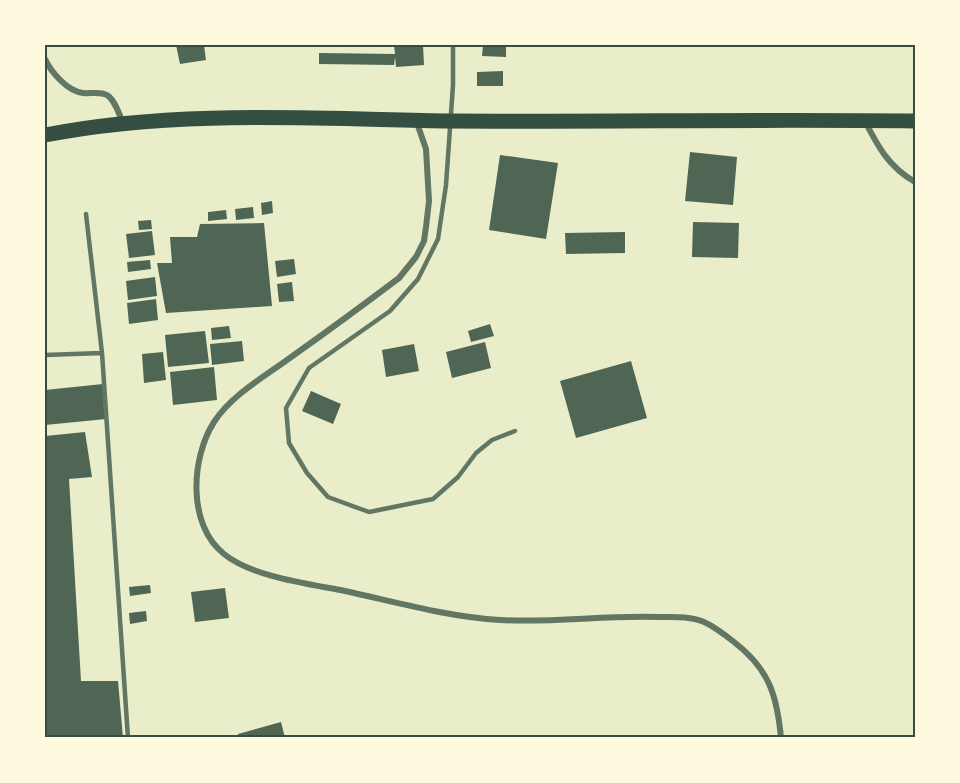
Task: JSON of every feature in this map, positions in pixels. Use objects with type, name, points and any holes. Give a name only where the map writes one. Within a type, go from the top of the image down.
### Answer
[{"type":"main road","points":[[45,135],[148,121],[302,118],[451,121],[915,121]]},
{"type":"street","points":[[45,59],[60,80],[78,92],[108,95],[123,124]]},
{"type":"street","points":[[416,119],[426,149],[429,201],[424,241],[416,257],[399,278],[251,386],[228,405],[214,421],[206,438],[198,468],[196,490],[198,510],[206,532],[223,554],[239,564],[300,582],[436,611],[500,620],[646,616],[690,618],[704,622],[737,644],[761,667],[770,683],[778,708],[781,738]]},
{"type":"street","points":[[864,120],[879,149],[893,166],[915,182]]},
{"type":"lane","points":[[453,45],[451,121],[446,185],[438,239],[418,279],[390,311],[309,368],[286,408],[289,443],[308,473],[328,497],[369,512],[433,499],[458,477],[476,453],[492,440],[515,431]]},
{"type":"lane","points":[[86,214],[102,353],[128,738]]},
{"type":"lane","points":[[45,355],[102,353]]},
{"type":"building","points":[[176,45],[204,45],[206,60],[180,64]]},
{"type":"building","points":[[394,45],[423,45],[424,65],[396,67],[395,57],[394,65],[319,64],[319,53],[395,54]]},
{"type":"building","points":[[483,45],[506,45],[506,57],[482,56]]},
{"type":"building","points":[[503,71],[503,86],[477,86],[477,72]]},
{"type":"building","points":[[690,152],[737,157],[733,205],[685,201]]},
{"type":"building","points":[[500,155],[558,163],[546,239],[489,230]]},
{"type":"building","points":[[272,201],[273,213],[262,215],[261,203]]},
{"type":"building","points":[[253,207],[254,218],[236,220],[235,209]]},
{"type":"building","points":[[226,210],[227,219],[208,221],[208,212]]},
{"type":"building","points":[[151,220],[152,229],[139,230],[138,221]]},
{"type":"building","points":[[693,222],[739,223],[738,258],[692,257]]},
{"type":"building","points":[[264,223],[272,306],[166,313],[157,263],[172,263],[170,237],[197,237],[200,224]]},
{"type":"building","points":[[152,231],[155,255],[129,258],[126,234]]},
{"type":"building","points":[[625,232],[625,253],[566,254],[565,233]]},
{"type":"building","points":[[294,259],[296,274],[277,277],[275,261]]},
{"type":"building","points":[[150,260],[151,269],[128,272],[127,262]]},
{"type":"building","points":[[155,277],[157,296],[128,300],[126,281]]},
{"type":"building","points":[[292,282],[294,301],[279,302],[277,284]]},
{"type":"building","points":[[156,299],[158,320],[129,324],[127,303]]},
{"type":"building","points":[[490,324],[494,336],[471,342],[468,331]]},
{"type":"building","points":[[229,326],[231,338],[212,340],[211,328]]},
{"type":"building","points":[[205,331],[209,363],[168,367],[165,335]]},
{"type":"building","points":[[242,341],[244,361],[212,365],[210,344]]},
{"type":"building","points":[[485,342],[491,368],[452,378],[446,352]]},
{"type":"building","points":[[414,344],[419,371],[386,377],[382,350]]},
{"type":"building","points":[[163,352],[166,380],[144,383],[142,354]]},
{"type":"building","points":[[631,361],[647,418],[576,438],[560,381]]},
{"type":"building","points":[[214,367],[217,400],[173,405],[170,372]]},
{"type":"building","points":[[103,384],[106,419],[45,425],[45,390]]},
{"type":"building","points":[[311,391],[341,404],[333,424],[302,411]]},
{"type":"building","points":[[85,432],[92,477],[69,479],[81,681],[118,681],[123,738],[45,738],[45,436]]},
{"type":"building","points":[[150,585],[151,593],[130,596],[129,587]]},
{"type":"building","points":[[225,588],[229,618],[195,622],[191,592]]},
{"type":"building","points":[[146,611],[147,621],[130,624],[129,613]]},
{"type":"building","points":[[281,722],[285,738],[239,738],[238,734]]}]
